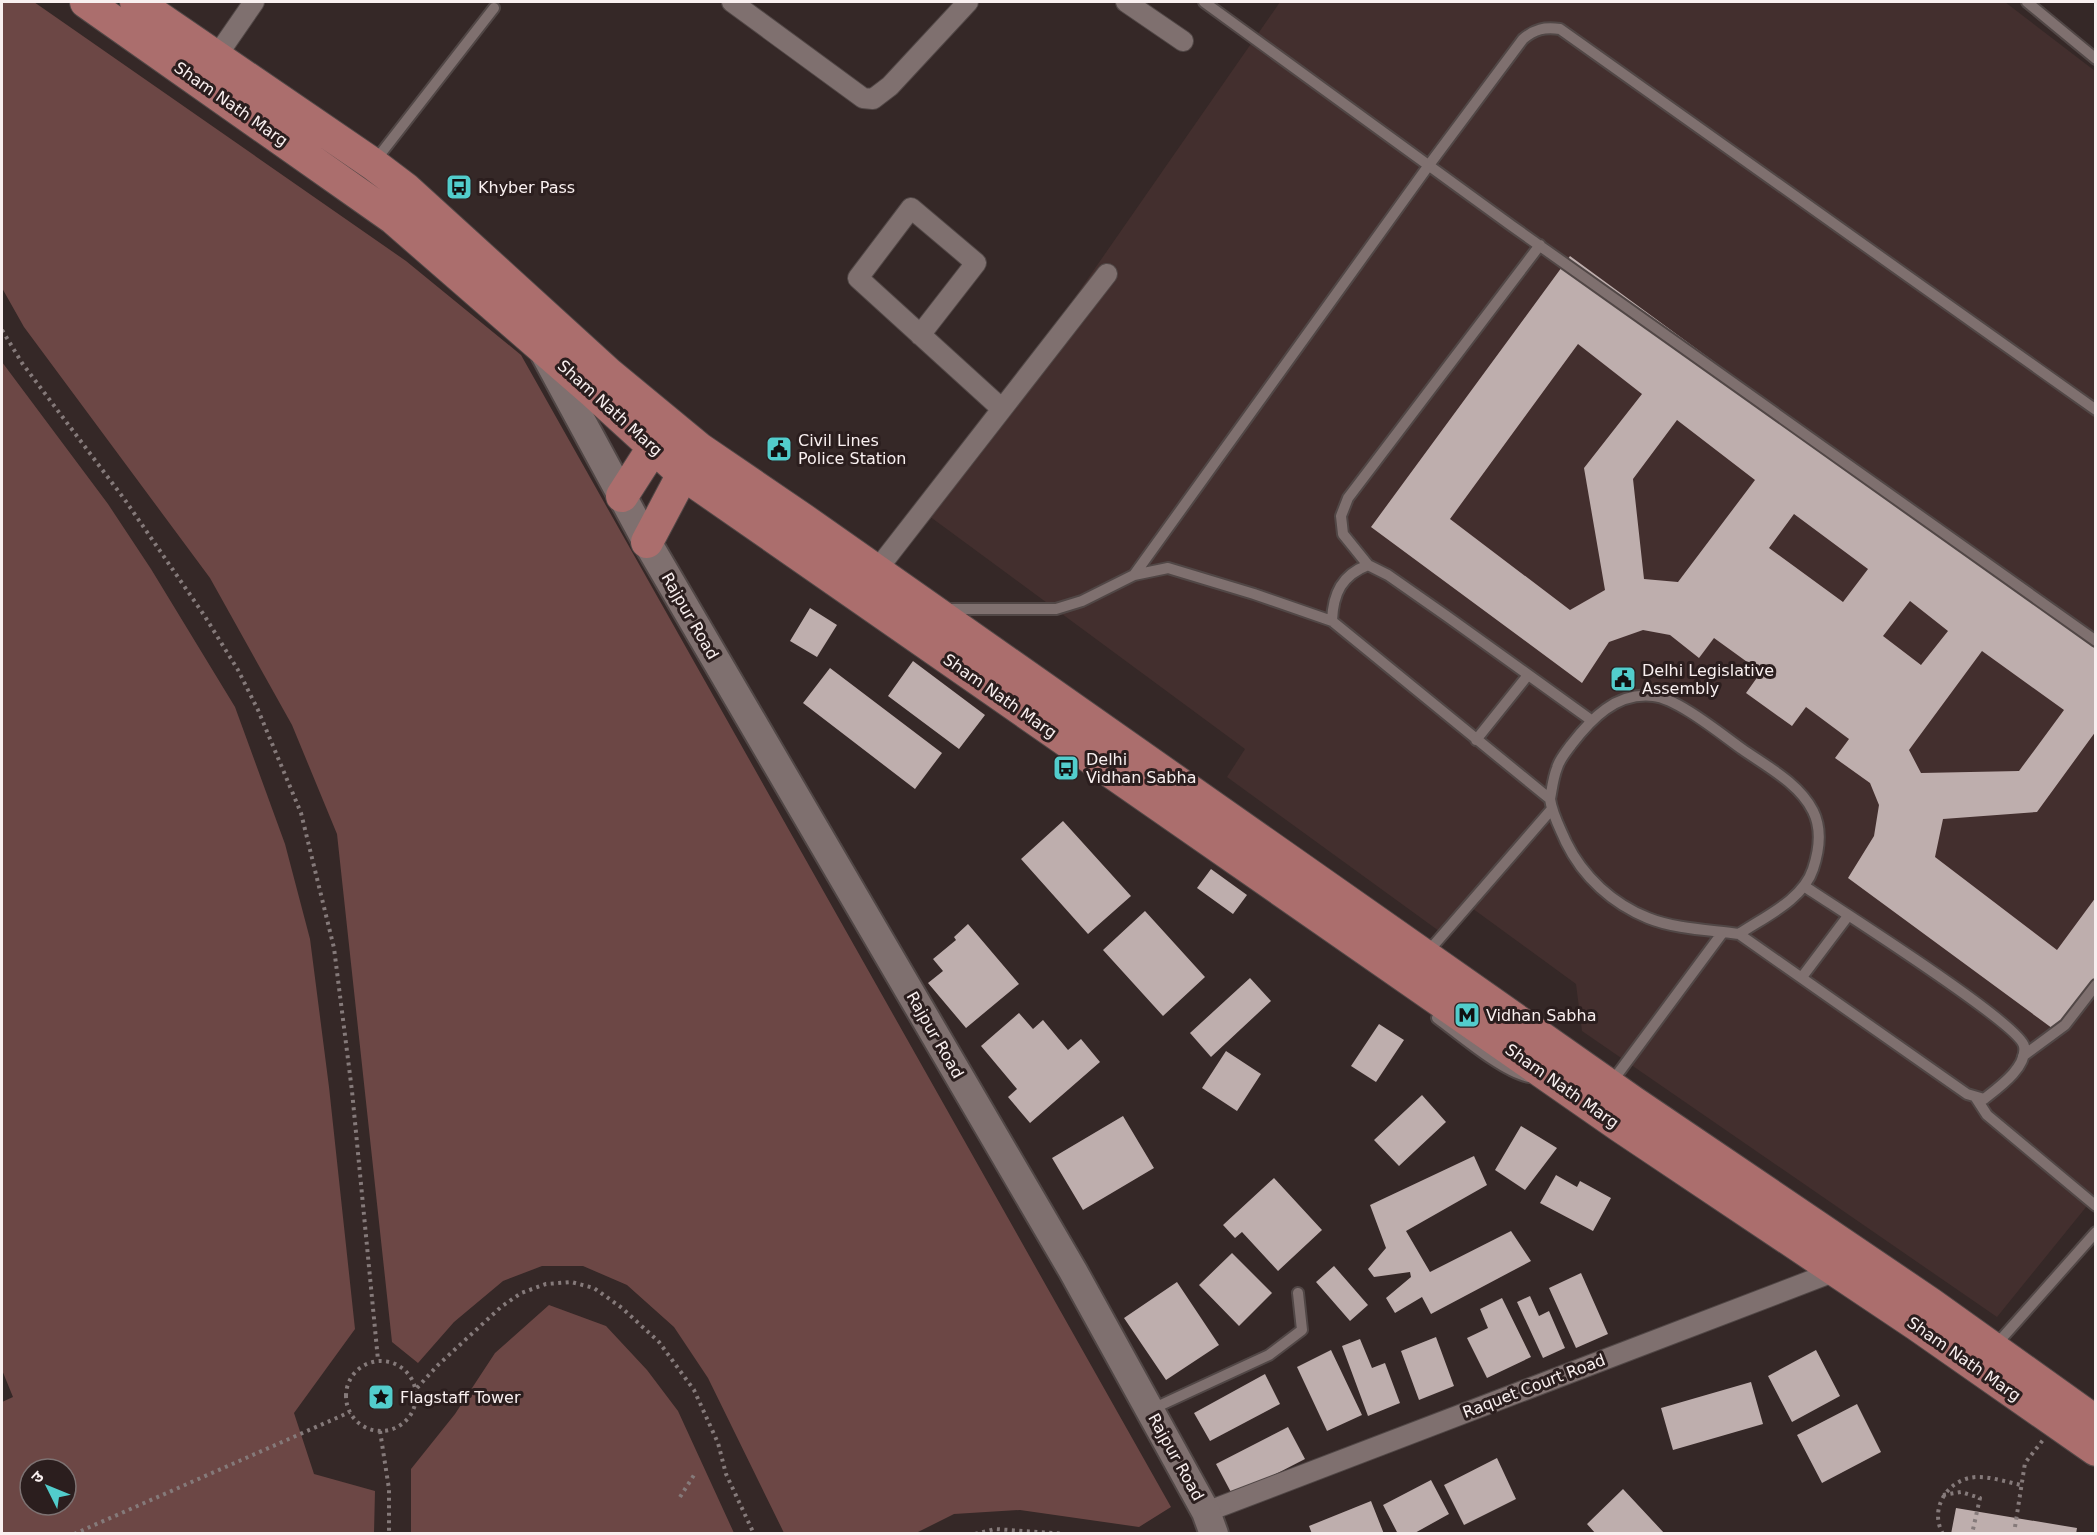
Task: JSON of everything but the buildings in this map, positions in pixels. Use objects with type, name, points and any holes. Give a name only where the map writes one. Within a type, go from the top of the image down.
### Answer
[{"type":"main road","name":"Sham Nath Marg","points":[[86,2],[393,218],[540,345],[661,435],[691,461],[1600,1096],[1986,1359],[2096,1422]]},
{"type":"main road","name":"Sham Nath Marg","points":[[150,5],[216,57],[406,189],[608,373],[661,435]]},
{"type":"main road","points":[[622,496],[661,435]]},
{"type":"main road","name":"Sham Nath Marg","points":[[691,461],[876,571],[921,621],[1242,863],[1416,967],[1559,1084],[1600,1096]]},
{"type":"main road","points":[[647,542],[691,461]]},
{"type":"main road","name":"Sham Nath Marg","points":[[1986,1359],[2056,1423],[2096,1450]]},
{"type":"street","points":[[216,57],[254,2]]},
{"type":"street","points":[[732,2],[863,98],[873,99],[890,86],[968,2]]},
{"type":"street","points":[[1126,2],[1182,41]]},
{"type":"street","points":[[920,335],[975,263],[911,208],[858,278],[920,335],[1002,408]]},
{"type":"street","points":[[876,571],[1107,274]]},
{"type":"street","name":"Rajpur Road","points":[[540,345],[647,542],[1073,1271],[1210,1523]]},
{"type":"street","name":"Raquet Court Road","points":[[1210,1523],[1847,1263]]},
{"type":"lane","points":[[1204,2],[1539,245],[2096,641]]},
{"type":"lane","points":[[2027,2],[2096,59]]},
{"type":"lane","points":[[373,164],[494,8]]},
{"type":"lane","points":[[1134,575],[1429,165],[1523,39],[1533,30],[1546,27],[1560,29],[2096,410]]},
{"type":"lane","points":[[1539,245],[1348,498],[1341,516],[1343,534],[1368,565],[1388,575],[1591,720]]},
{"type":"lane","points":[[1332,621],[1333,606],[1341,585],[1353,571],[1368,565]]},
{"type":"lane","points":[[921,621],[1056,609],[1082,601],[1134,575],[1168,568],[1332,621],[1550,804],[1571,851],[1589,878],[1614,900],[1650,919],[1687,927],[1739,933],[1967,1094],[1976,1098],[1984,1099],[2010,1078],[2023,1056],[2056,1034],[2096,985]]},
{"type":"lane","points":[[1476,740],[1528,675]]},
{"type":"lane","points":[[1416,967],[1550,804],[1557,767],[1567,750],[1591,720],[1608,706],[1630,698],[1654,695],[1676,704],[1794,786],[1813,811],[1818,826],[1819,845],[1813,871],[1804,886],[1790,900],[1739,933]]},
{"type":"lane","points":[[1242,863],[1268,896]]},
{"type":"lane","points":[[1804,886],[1975,1000],[2016,1034],[2023,1043],[2023,1056]]},
{"type":"lane","points":[[1802,977],[1848,915]]},
{"type":"lane","points":[[1600,1096],[1723,932]]},
{"type":"lane","points":[[1431,1013],[1514,1072],[1559,1084]]},
{"type":"lane","points":[[1976,1098],[1988,1115],[2096,1206]]},
{"type":"lane","points":[[1986,1359],[2096,1232]]},
{"type":"lane","points":[[1150,1410],[1269,1355],[1302,1330],[1298,1293]]},
{"type":"path","points":[[2,330],[22,363],[125,500],[204,615],[238,670],[258,710],[301,813],[334,948],[352,1091],[378,1360]]},
{"type":"path","points":[[417,1388],[438,1365],[501,1307],[521,1293],[546,1284],[571,1282],[594,1288],[622,1308],[659,1342],[694,1390],[718,1443],[726,1474],[754,1533]]},
{"type":"path","points":[[378,1360],[391,1361],[402,1366],[411,1376],[417,1388],[416,1404],[409,1419],[396,1428],[380,1431],[363,1426],[350,1412],[346,1393],[352,1375],[359,1367],[378,1360]]},
{"type":"path","points":[[74,1533],[350,1412]]},
{"type":"path","points":[[2015,1527],[2025,1463],[2056,1423]]},
{"type":"path","points":[[380,1431],[389,1489],[389,1533]]},
{"type":"path","points":[[680,1497],[694,1475]]},
{"type":"path","points":[[1943,1533],[1939,1527],[1938,1509],[1942,1495],[1956,1483],[1979,1477],[2021,1485]]},
{"type":"path","points":[[1942,1495],[1961,1492],[1980,1498],[1972,1533]]},
{"type":"path","points":[[975,1533],[995,1529],[1066,1533]]},
{"type":"shaded area","points":[[2,2],[34,2],[406,261],[521,355],[1171,1507],[1139,1527],[1020,1510],[954,1514],[916,1533],[784,1533],[708,1378],[674,1327],[627,1285],[583,1266],[542,1266],[503,1281],[454,1322],[418,1363],[392,1342],[337,834],[292,725],[210,578],[24,327],[2,288]]},
{"type":"shaded area","name":"Delhi Legislative Assembly","points":[[1280,2],[2005,2],[2095,71],[2095,1196],[1997,1317],[1582,1031],[1576,984],[1465,903],[1439,931],[1227,777],[1245,749],[925,513]]},
{"type":"shaded area","points":[[2,362],[108,504],[151,569],[235,707],[285,844],[310,939],[329,1087],[355,1329],[294,1413],[314,1474],[375,1491],[374,1533],[2,1533],[2,1402],[13,1397],[2,1370]]},
{"type":"shaded area","points":[[549,1305],[606,1326],[647,1370],[678,1411],[734,1533],[411,1533],[411,1469],[455,1414],[495,1353]]},
{"type":"place","name":"Khyber Pass","points":[[459,187]]},
{"type":"place","name":"Civil Lines Police Station","points":[[779,449]]},
{"type":"place","name":"Delhi Legislative Assembly","points":[[1623,679]]},
{"type":"place","name":"Delhi Vidhan Sabha","points":[[1066,768]]},
{"type":"place","name":"Vidhan Sabha","points":[[1467,1015]]},
{"type":"place","name":"Flagstaff Tower","points":[[381,1397]]}]
